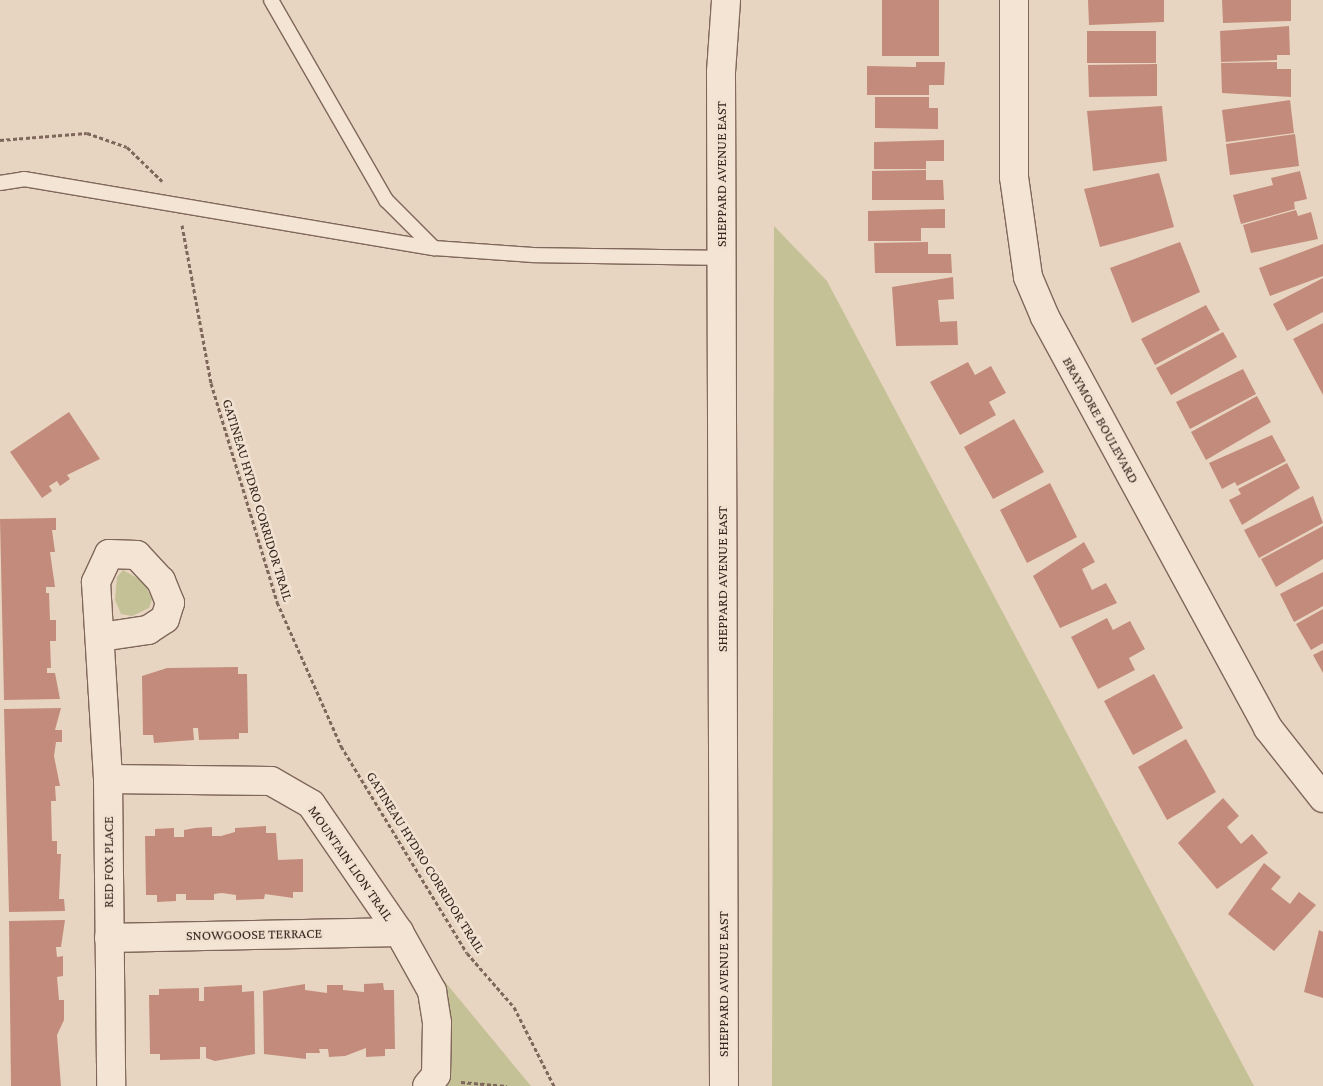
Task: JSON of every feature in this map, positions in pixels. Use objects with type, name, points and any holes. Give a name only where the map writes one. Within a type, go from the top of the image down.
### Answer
[{"type":"street","name":"SHEPPARD AVENUE EAST","points":[[714,0],[721,72]]},
{"type":"street","name":"SHEPPARD AVENUE EAST","points":[[724,1086],[721,72],[726,0]]},
{"type":"street","name":"BRAYMORE BOULEVARD","points":[[1014,0],[1014,177],[1028,277],[1045,318],[1268,728],[1323,798]]},
{"type":"street","name":"RED FOX PLACE","points":[[102,637],[108,779],[108,938],[112,1086]]},
{"type":"street","name":"MOUNTAIN LION TRAIL","points":[[108,779],[271,780],[311,804],[399,932],[432,991],[438,1023],[436,1075],[429,1083]]},
{"type":"street","name":"SNOWGOOSE TERRACE","points":[[108,938],[399,932]]},
{"type":"lane","points":[[271,0],[386,200],[434,248]]},
{"type":"lane","points":[[0,183],[24,179],[434,248],[533,255],[721,258]]},
{"type":"path","name":"GATINEAU HYDRO CORRIDOR TRAIL","points":[[0,140],[87,133],[110,140],[145,162],[175,203],[211,383],[277,602],[345,754],[467,952],[514,1007],[554,1086]]},
{"type":"path","points":[[429,1083],[507,1086]]},
{"type":"shaded area","points":[[774,226],[827,281],[1254,1086],[772,1086]]},
{"type":"shaded area","points":[[123,570],[144,582],[152,599],[149,608],[132,616],[121,614],[115,600],[117,577]]},
{"type":"shaded area","points":[[427,960],[531,1086],[444,1086]]},
{"type":"building","points":[[882,0],[939,0],[939,56],[882,56]]},
{"type":"building","points":[[1088,0],[1164,0],[1164,22],[1089,25]]},
{"type":"building","points":[[1222,0],[1291,0],[1291,21],[1223,23]]},
{"type":"building","points":[[1289,26],[1290,55],[1277,55],[1277,60],[1221,62],[1220,31]]},
{"type":"building","points":[[1087,31],[1156,31],[1156,63],[1087,63]]},
{"type":"building","points":[[916,62],[945,62],[944,85],[929,85],[929,95],[867,95],[867,66],[916,67]]},
{"type":"building","points":[[1277,62],[1277,69],[1291,69],[1291,97],[1222,93],[1221,63]]},
{"type":"building","points":[[1157,64],[1157,96],[1089,97],[1088,65]]},
{"type":"building","points":[[875,97],[929,97],[929,108],[938,108],[938,129],[875,128]]},
{"type":"building","points":[[1290,100],[1294,133],[1226,142],[1222,110]]},
{"type":"building","points":[[1162,106],[1167,161],[1093,171],[1087,111]]},
{"type":"building","points":[[1295,134],[1299,166],[1230,175],[1226,144]]},
{"type":"building","points":[[944,140],[944,161],[926,161],[926,169],[874,169],[874,142]]},
{"type":"building","points":[[926,170],[926,180],[943,180],[944,200],[872,200],[872,171]]},
{"type":"building","points":[[1300,171],[1307,199],[1294,202],[1295,209],[1241,224],[1233,195],[1273,185],[1271,178]]},
{"type":"building","points":[[1159,173],[1174,227],[1100,247],[1084,189]]},
{"type":"building","points":[[945,209],[945,228],[921,228],[921,241],[868,241],[868,211]]},
{"type":"building","points":[[1296,210],[1298,216],[1311,212],[1318,239],[1251,253],[1243,225]]},
{"type":"building","points":[[928,242],[928,254],[951,254],[952,273],[875,273],[874,243]]},
{"type":"building","points":[[1180,242],[1200,292],[1132,323],[1110,268]]},
{"type":"building","points":[[1323,244],[1323,276],[1270,296],[1259,268]]},
{"type":"building","points":[[953,277],[954,299],[938,300],[940,322],[957,321],[958,345],[896,346],[892,287]]},
{"type":"building","points":[[1323,278],[1323,312],[1287,331],[1273,304]]},
{"type":"building","points":[[1206,305],[1220,330],[1155,365],[1141,339]]},
{"type":"building","points":[[1323,323],[1323,395],[1293,339]]},
{"type":"building","points":[[1223,332],[1237,357],[1171,395],[1156,368]]},
{"type":"building","points":[[968,362],[975,375],[991,366],[1006,393],[989,402],[996,415],[960,435],[930,382]]},
{"type":"building","points":[[1243,369],[1256,394],[1190,429],[1176,402]]},
{"type":"building","points":[[1257,396],[1271,422],[1206,460],[1191,432]]},
{"type":"building","points":[[69,412],[100,459],[67,475],[70,479],[60,486],[57,481],[49,486],[52,491],[42,498],[10,452]]},
{"type":"building","points":[[1014,419],[1044,472],[993,499],[964,447]]},
{"type":"building","points":[[1272,435],[1286,461],[1237,486],[1235,482],[1222,489],[1209,463]]},
{"type":"building","points":[[1287,463],[1300,488],[1242,525],[1229,500],[1241,494],[1238,489]]},
{"type":"building","points":[[1050,483],[1077,537],[1027,563],[1000,510]]},
{"type":"building","points":[[1313,496],[1323,523],[1259,558],[1244,530]]},
{"type":"building","points":[[56,518],[56,530],[52,530],[55,552],[50,552],[55,587],[46,587],[46,593],[49,593],[50,620],[56,620],[56,641],[50,641],[51,668],[47,668],[47,673],[55,673],[60,699],[4,700],[0,519]]},
{"type":"building","points":[[1323,526],[1323,559],[1276,587],[1261,559]]},
{"type":"building","points":[[1084,542],[1095,562],[1082,569],[1092,590],[1106,583],[1117,603],[1060,628],[1033,576]]},
{"type":"building","points":[[1323,572],[1323,606],[1294,622],[1280,594]]},
{"type":"building","points":[[1323,609],[1323,643],[1311,650],[1296,624]]},
{"type":"building","points":[[1107,618],[1113,630],[1130,621],[1145,649],[1129,658],[1135,670],[1098,689],[1071,637]]},
{"type":"building","points":[[1323,650],[1323,673],[1313,655]]},
{"type":"building","points":[[238,667],[238,674],[247,674],[248,733],[239,733],[239,739],[199,740],[198,728],[193,728],[194,740],[154,743],[153,735],[143,735],[142,676],[167,668]]},
{"type":"building","points":[[1154,674],[1183,728],[1133,755],[1104,701]]},
{"type":"building","points":[[61,708],[55,730],[62,730],[62,742],[56,742],[54,756],[60,786],[55,786],[56,801],[51,801],[52,841],[57,841],[57,854],[61,854],[59,899],[64,899],[65,911],[9,912],[4,709]]},
{"type":"building","points":[[1186,739],[1216,792],[1167,820],[1138,767]]},
{"type":"building","points":[[1223,798],[1239,816],[1227,827],[1241,844],[1252,834],[1268,853],[1217,889],[1178,843]]},
{"type":"building","points":[[266,826],[266,833],[276,833],[278,860],[303,859],[303,892],[293,892],[293,898],[265,894],[264,899],[236,900],[236,895],[222,893],[214,894],[214,900],[186,900],[186,894],[176,894],[176,901],[157,902],[157,895],[146,895],[145,836],[155,836],[155,829],[174,828],[174,837],[184,837],[184,830],[212,827],[212,836],[221,836],[235,832],[235,828]]},
{"type":"building","points":[[1264,863],[1281,877],[1271,889],[1290,904],[1299,892],[1316,905],[1274,951],[1228,914]]},
{"type":"building","points":[[65,920],[61,947],[56,947],[57,957],[63,956],[63,976],[57,977],[59,1000],[64,1000],[64,1020],[57,1035],[61,1086],[11,1086],[9,921]]},
{"type":"building","points":[[1319,930],[1323,932],[1323,998],[1304,992]]},
{"type":"building","points":[[383,983],[384,990],[394,990],[395,1049],[385,1049],[385,1056],[366,1057],[366,1048],[345,1056],[329,1057],[328,1049],[319,1049],[320,1053],[306,1053],[306,1059],[264,1054],[263,991],[305,984],[305,990],[327,993],[327,985],[343,985],[343,990],[364,992],[364,984]]},
{"type":"building","points":[[242,985],[242,992],[254,991],[255,1054],[215,1061],[206,1058],[206,1047],[200,1047],[200,1059],[160,1060],[160,1054],[150,1054],[149,995],[159,995],[159,989],[199,988],[199,1001],[204,1001],[204,987]]}]
